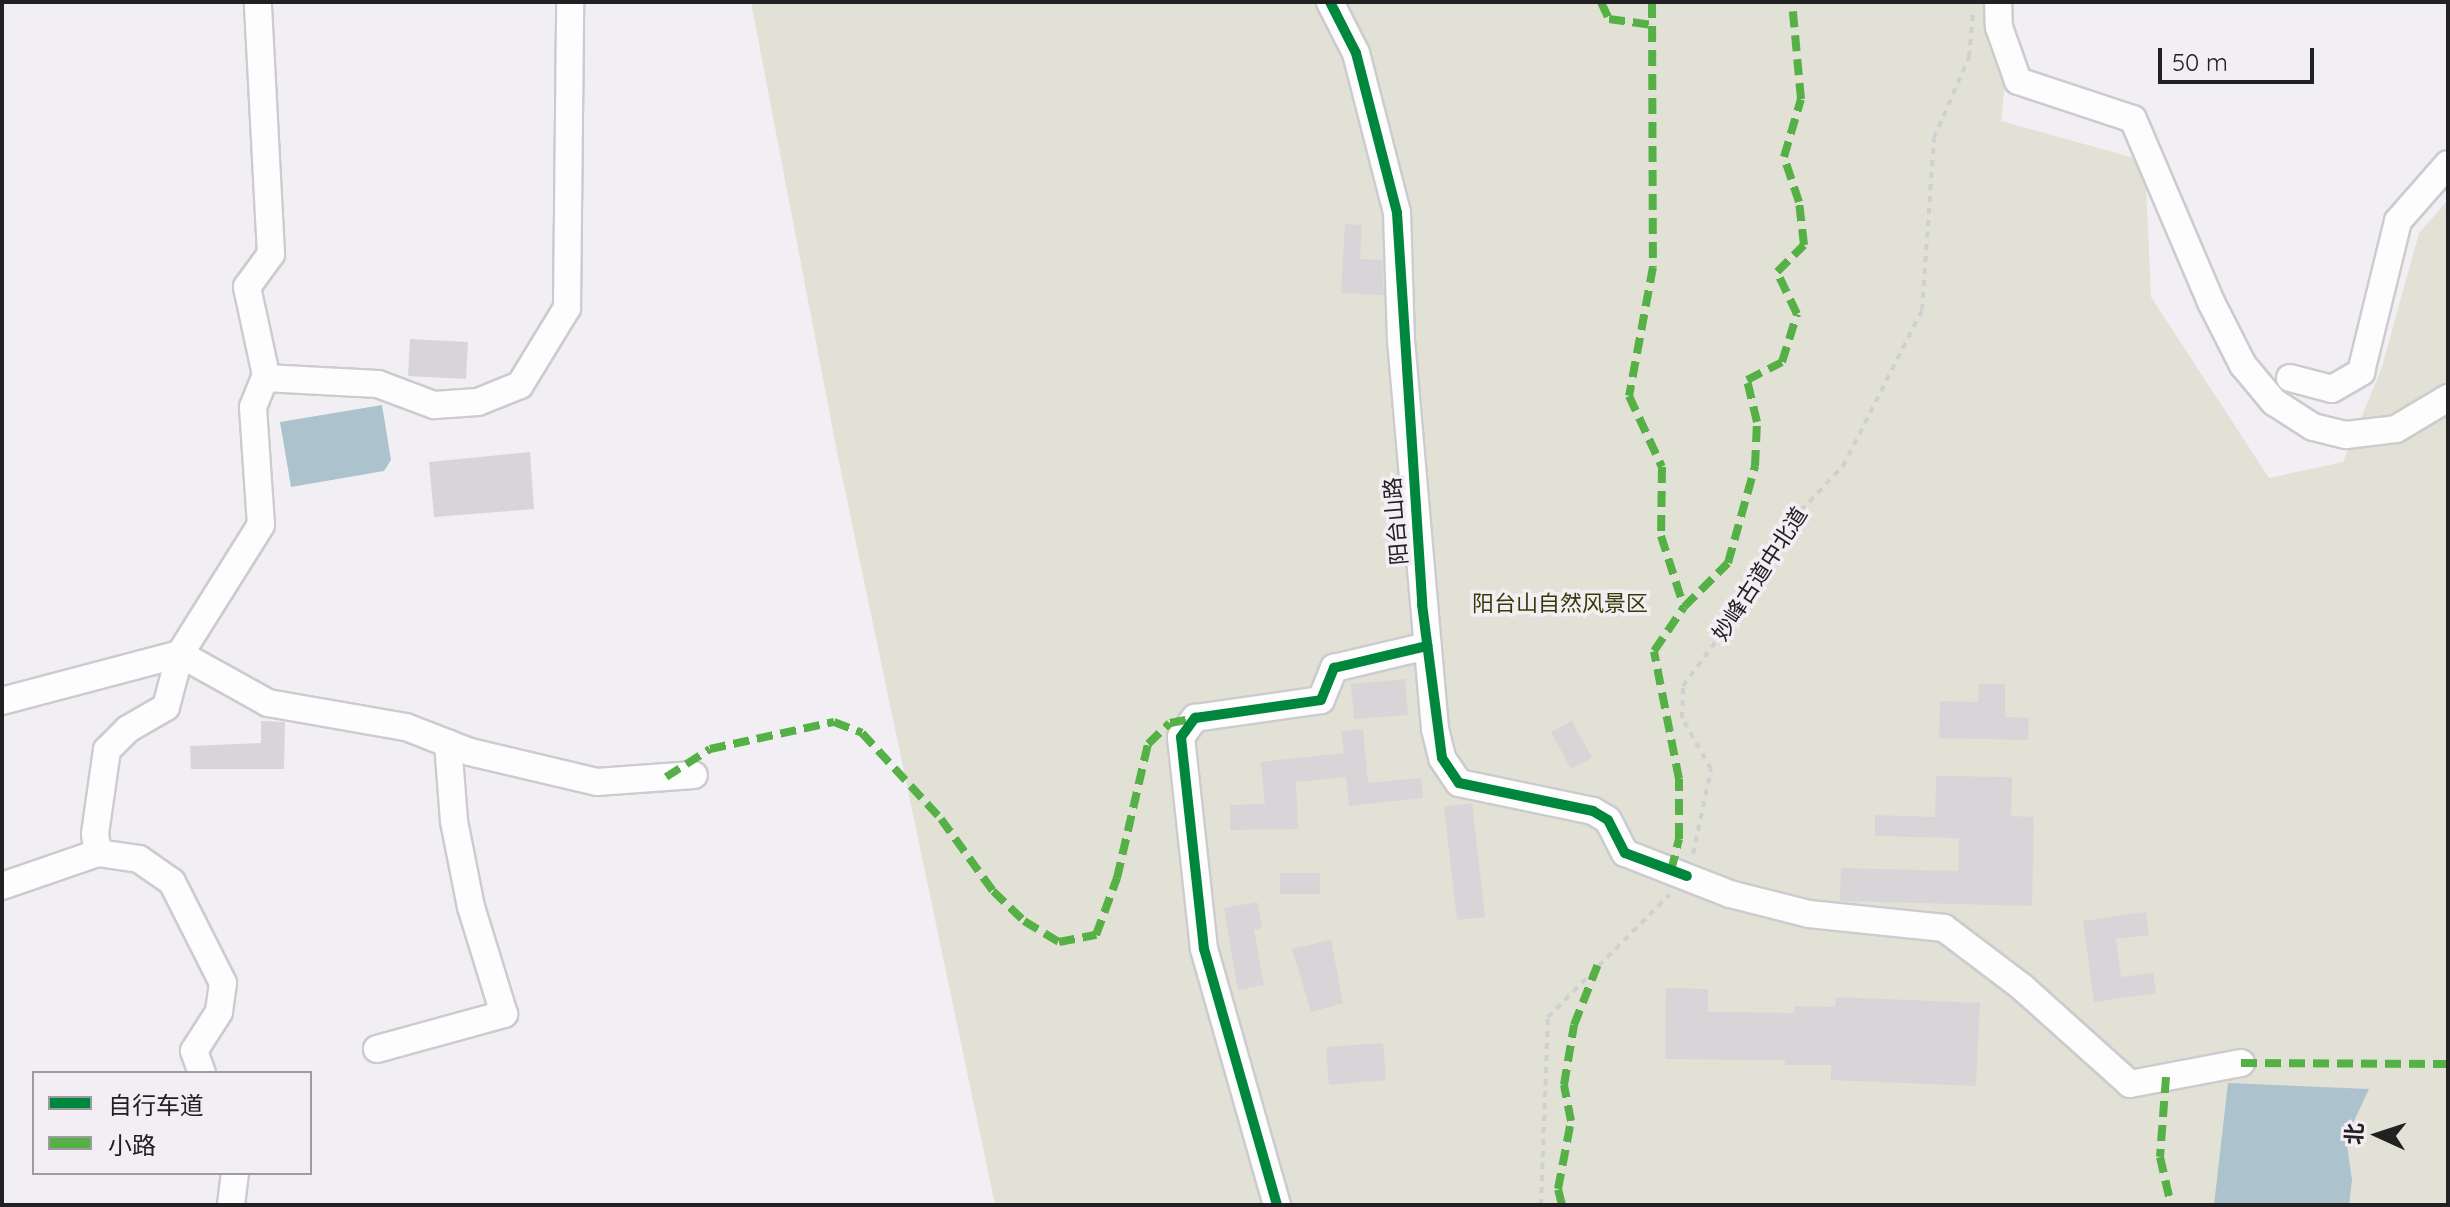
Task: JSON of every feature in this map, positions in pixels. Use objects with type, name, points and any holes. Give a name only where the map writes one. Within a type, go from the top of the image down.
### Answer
[{"type":"street","points":[[98,853],[95,834],[107,750],[128,729],[166,707],[180,654],[261,525],[253,407],[265,378],[247,287],[271,254],[258,2]]},
{"type":"street","points":[[265,378],[378,384],[434,405],[478,402],[520,385],[567,308],[570,2]]},
{"type":"street","name":"阳台山路","points":[[1330,2],[1356,53],[1397,213],[1401,340],[1427,646],[1442,758],[1459,783],[1593,811],[1608,820],[1625,853],[1730,894],[1809,914],[1944,928],[2022,987],[2130,1084],[2241,1063]]},
{"type":"street","points":[[1998,2],[1999,27],[2018,81],[2133,119],[2211,302],[2243,365],[2274,402],[2313,427],[2346,435],[2396,429],[2448,398]]},
{"type":"street","points":[[2290,378],[2332,389],[2361,372],[2398,221],[2448,164]]},
{"type":"street","points":[[1277,1205],[1204,949],[1181,737],[1195,718],[1321,700],[1334,668],[1427,646]]},
{"type":"street","points":[[2,701],[180,654],[268,703],[406,727],[448,743],[597,782],[694,775]]},
{"type":"street","points":[[377,1049],[504,1014],[471,907],[454,821],[448,743]]},
{"type":"street","points":[[2,886],[98,853],[139,859],[172,882],[223,983],[219,1012],[194,1051],[201,1071]]},
{"type":"street","points":[[231,1205],[235,1175]]},
{"type":"path","points":[[1541,1205],[1548,1017],[1687,876]]},
{"type":"green space","name":"阳台山自然风景区","points":[[751,2],[2014,2],[2001,121],[2145,161],[2151,297],[2269,478],[2343,462],[2382,367],[2419,233],[2448,200],[2448,1205],[995,1205],[838,457]]},
{"type":"water","points":[[382,405],[391,460],[384,471],[291,487],[280,422]]},
{"type":"water","points":[[2228,1083],[2369,1089],[2346,1138],[2352,1180],[2349,1205],[2214,1205]]},
{"type":"building","points":[[1345,224],[1362,225],[1360,259],[1382,260],[1384,295],[1341,293]]},
{"type":"building","points":[[410,339],[468,342],[466,379],[408,376]]},
{"type":"building","points":[[530,452],[534,509],[434,517],[429,462]]},
{"type":"building","points":[[1405,679],[1408,715],[1354,719],[1351,684]]},
{"type":"building","points":[[1979,684],[2005,684],[2005,717],[2029,718],[2028,740],[1939,738],[1940,701],[1978,702]]},
{"type":"building","points":[[261,721],[285,722],[284,769],[191,769],[190,746],[261,743]]},
{"type":"building","points":[[1572,721],[1592,758],[1571,769],[1551,732]]},
{"type":"building","points":[[1363,729],[1368,783],[1421,778],[1423,798],[1349,806],[1346,777],[1296,782],[1298,829],[1230,830],[1230,805],[1265,804],[1261,762],[1344,753],[1341,731]]},
{"type":"building","points":[[1936,776],[2012,777],[2011,816],[2034,817],[2032,906],[1840,901],[1841,868],[1958,871],[1959,838],[1875,836],[1875,815],[1935,817]]},
{"type":"building","points":[[1472,803],[1485,917],[1457,920],[1444,807]]},
{"type":"building","points":[[1280,873],[1320,873],[1320,894],[1280,894]]},
{"type":"building","points":[[1257,902],[1262,928],[1254,930],[1264,985],[1238,990],[1224,908]]},
{"type":"building","points":[[2146,912],[2149,935],[2116,939],[2121,977],[2153,973],[2156,993],[2094,1002],[2083,921]]},
{"type":"building","points":[[1331,940],[1343,1003],[1311,1012],[1292,949]]},
{"type":"building","points":[[1666,988],[1708,989],[1708,1012],[1794,1013],[1794,1006],[1835,1007],[1836,997],[1980,1003],[1976,1086],[1831,1080],[1831,1065],[1785,1065],[1785,1060],[1665,1059]]},
{"type":"building","points":[[1383,1043],[1386,1080],[1329,1085],[1326,1047]]},
{"type":"marked path","points":[[1601,2],[1609,19],[1653,25]]},
{"type":"marked path","points":[[1652,2],[1653,267],[1629,396],[1662,467],[1661,536],[1684,607]]},
{"type":"marked path","points":[[1671,871],[1679,839],[1679,779],[1654,651],[1684,607],[1728,563],[1755,466],[1757,422],[1747,380],[1782,362],[1797,314],[1777,272],[1804,245],[1799,202],[1784,157],[1801,99],[1792,2]]},
{"type":"marked path","points":[[666,777],[710,749],[834,722],[862,733],[941,819],[993,891],[1024,921],[1059,942],[1096,935],[1117,878],[1148,744],[1170,723],[1195,718]]},
{"type":"marked path","points":[[1562,1205],[1558,1189],[1571,1121],[1564,1085],[1574,1025],[1600,959]]},
{"type":"marked path","points":[[2241,1063],[2448,1064]]},
{"type":"marked path","points":[[2166,1077],[2160,1157],[2171,1205]]},
{"type":"cycle path","points":[[1330,2],[1356,53],[1397,213],[1422,604],[1442,758],[1459,783],[1593,811],[1608,820],[1625,853],[1687,876]]},
{"type":"cycle path","points":[[1277,1205],[1204,949],[1181,737],[1195,718],[1321,700],[1334,668],[1427,646]]}]
